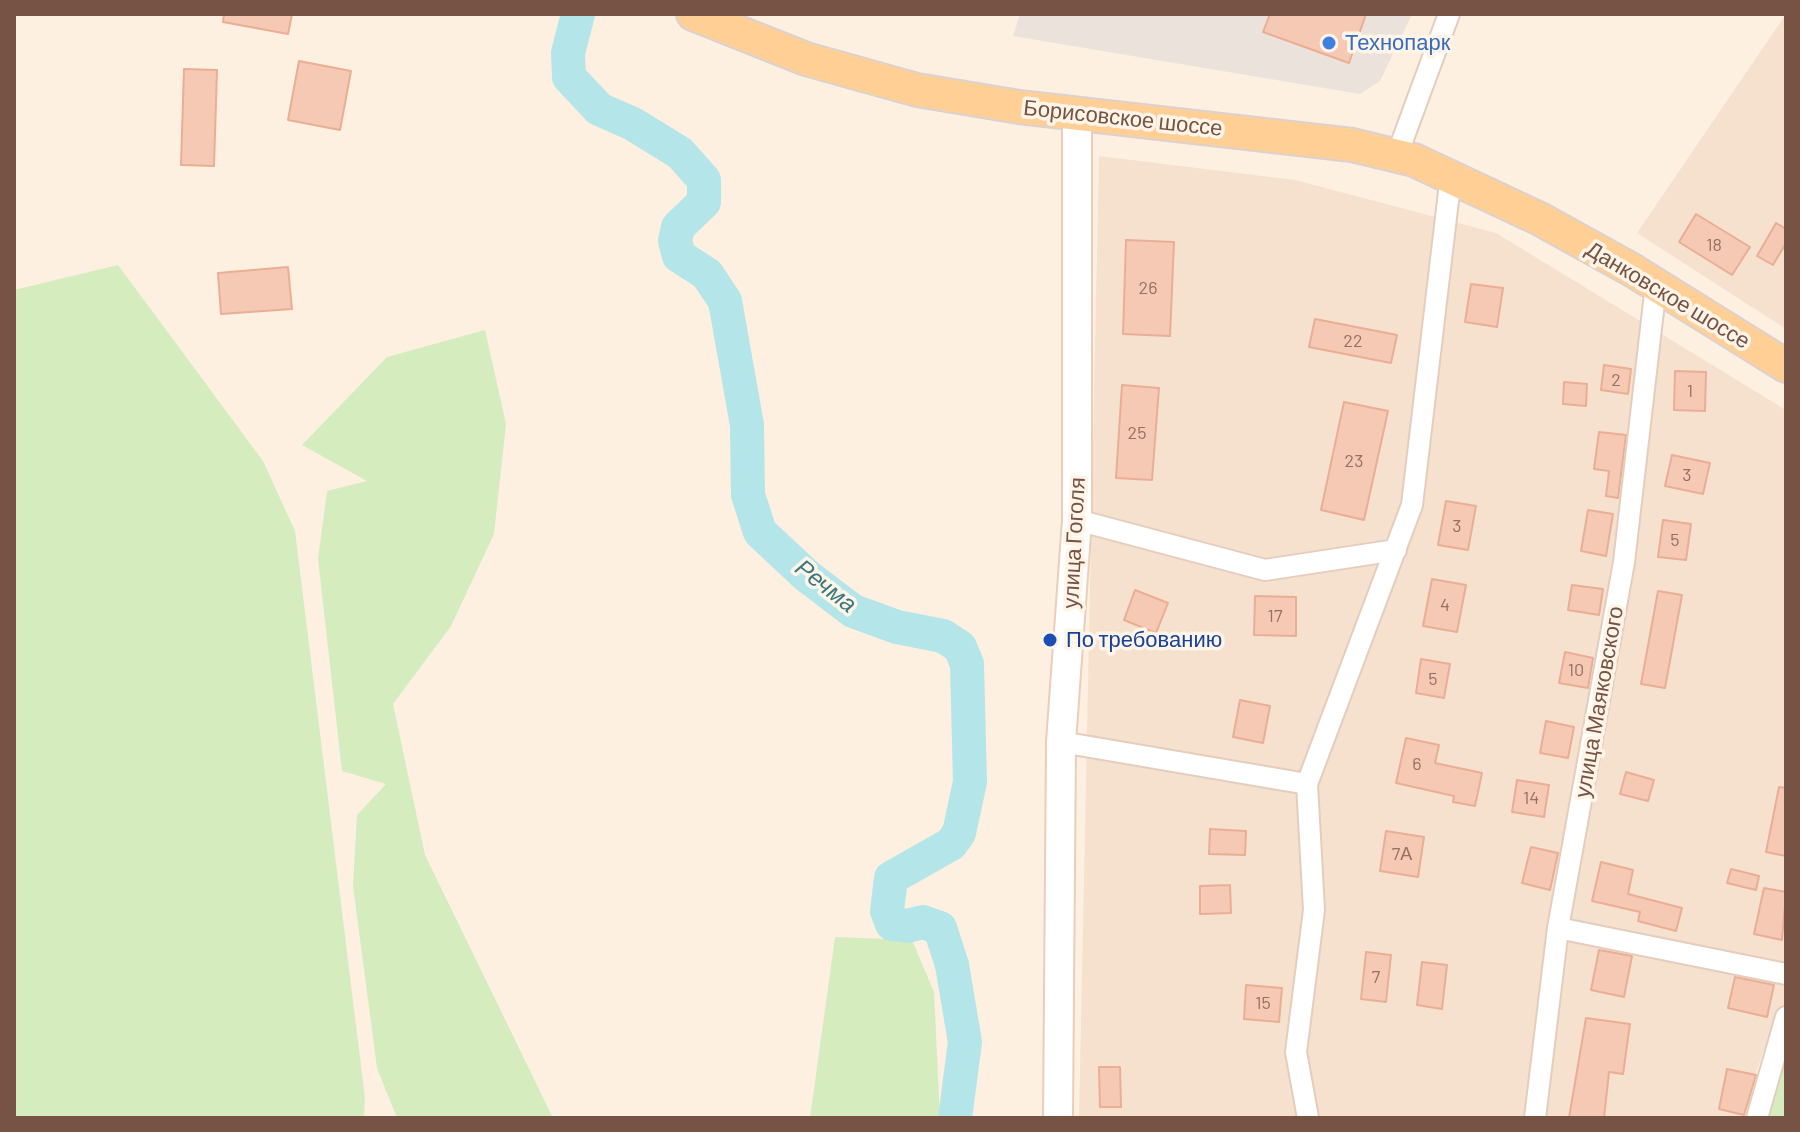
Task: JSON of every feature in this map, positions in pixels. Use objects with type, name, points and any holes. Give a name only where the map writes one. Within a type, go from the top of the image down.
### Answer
[{"type":"main road","name":"Борисовское шоссе","points":[[693,14],[806,59],[888,83],[983,102],[1218,127],[1352,145],[1397,155],[1451,175],[1549,225]]},
{"type":"main road","name":"Данковское шоссе","points":[[1549,225],[1656,285],[1786,366]]},
{"type":"street","points":[[1397,155],[1449,14]]},
{"type":"street","name":"улица Гоголя","points":[[1058,1118],[1061,742],[1077,520],[1077,112]]},
{"type":"street","points":[[1308,1118],[1296,1052],[1314,910],[1307,784],[1412,505],[1451,175]]},
{"type":"street","name":"улица Маяковского","points":[[1535,1118],[1558,928],[1624,562],[1656,285]]},
{"type":"street","points":[[1077,520],[1265,570],[1396,550]]},
{"type":"street","points":[[1061,742],[1307,784]]},
{"type":"street","points":[[1558,928],[1786,974]]},
{"type":"street","points":[[1757,1118],[1786,1017]]},
{"type":"shaded area","points":[[1020,14],[1412,14],[1380,81],[1360,94],[1013,36]]},
{"type":"shaded area","points":[[1786,14],[1786,329],[1637,233]]},
{"type":"shaded area","points":[[1099,156],[1295,180],[1496,233],[1786,410],[1786,1043],[1764,1049],[1741,1118],[1079,1118]]},
{"type":"green space","points":[[118,265],[263,461],[295,531],[365,1098],[364,1118],[14,1118],[14,290]]},
{"type":"green space","points":[[485,330],[506,424],[494,534],[451,626],[393,704],[425,855],[552,1116],[397,1118],[377,1068],[353,886],[357,815],[386,784],[342,771],[318,559],[327,491],[367,481],[302,445],[387,357]]},
{"type":"green space","points":[[835,937],[912,940],[934,992],[940,1118],[810,1118]]},
{"type":"green space","points":[[1786,1052],[1786,1118],[1766,1118]]},
{"type":"building","points":[[224,14],[292,14],[288,34],[223,22]]},
{"type":"building","points":[[1270,14],[1366,14],[1349,63],[1263,32]]},
{"type":"building","points":[[299,61],[351,71],[340,130],[288,120]]},
{"type":"building","points":[[184,69],[217,70],[214,166],[181,165]]},
{"type":"building","points":[[1696,214],[1750,247],[1732,275],[1679,242]]},
{"type":"building","points":[[1776,223],[1786,229],[1786,243],[1773,265],[1757,256]]},
{"type":"building","points":[[1126,240],[1174,242],[1170,336],[1123,334]]},
{"type":"building","points":[[288,267],[292,309],[221,314],[218,273]]},
{"type":"building","points":[[1471,284],[1503,288],[1497,327],[1465,322]]},
{"type":"building","points":[[1315,319],[1397,335],[1391,363],[1309,347]]},
{"type":"building","points":[[1604,365],[1631,369],[1628,394],[1601,390]]},
{"type":"building","points":[[1675,371],[1706,372],[1705,411],[1674,410]]},
{"type":"building","points":[[1564,382],[1587,384],[1586,406],[1563,404]]},
{"type":"building","points":[[1122,385],[1159,388],[1152,480],[1116,478]]},
{"type":"building","points":[[1344,402],[1388,411],[1364,520],[1321,510]]},
{"type":"building","points":[[1599,432],[1626,435],[1618,498],[1606,496],[1609,471],[1594,469]]},
{"type":"building","points":[[1672,455],[1710,463],[1703,494],[1665,486]]},
{"type":"building","points":[[1446,501],[1476,506],[1468,550],[1438,545]]},
{"type":"building","points":[[1588,510],[1613,514],[1606,556],[1581,551]]},
{"type":"building","points":[[1663,520],[1691,524],[1686,560],[1658,557]]},
{"type":"building","points":[[1432,579],[1466,585],[1457,632],[1423,626]]},
{"type":"building","points":[[1572,585],[1603,589],[1599,615],[1568,610]]},
{"type":"building","points":[[1135,590],[1168,603],[1156,633],[1124,620]]},
{"type":"building","points":[[1658,591],[1682,595],[1665,688],[1641,684]]},
{"type":"building","points":[[1255,596],[1296,597],[1296,636],[1254,635]]},
{"type":"building","points":[[1565,652],[1593,658],[1588,688],[1559,683]]},
{"type":"building","points":[[1421,659],[1450,664],[1444,698],[1416,693]]},
{"type":"building","points":[[1240,700],[1270,706],[1263,743],[1233,737]]},
{"type":"building","points":[[1546,721],[1574,727],[1568,758],[1540,753]]},
{"type":"building","points":[[1406,738],[1439,745],[1435,763],[1482,773],[1475,806],[1453,802],[1454,796],[1396,783]]},
{"type":"building","points":[[1626,772],[1654,780],[1648,801],[1620,794]]},
{"type":"building","points":[[1517,780],[1549,785],[1544,817],[1512,812]]},
{"type":"building","points":[[1779,787],[1786,788],[1786,856],[1766,852]]},
{"type":"building","points":[[1210,829],[1246,831],[1245,855],[1209,854]]},
{"type":"building","points":[[1386,831],[1424,837],[1418,877],[1380,871]]},
{"type":"building","points":[[1531,847],[1558,853],[1550,890],[1522,883]]},
{"type":"building","points":[[1601,862],[1633,870],[1628,894],[1682,908],[1676,931],[1638,921],[1640,912],[1592,901]]},
{"type":"building","points":[[1731,869],[1759,876],[1756,890],[1727,883]]},
{"type":"building","points":[[1230,885],[1231,913],[1200,914],[1200,886]]},
{"type":"building","points":[[1764,888],[1786,892],[1782,940],[1754,934]]},
{"type":"building","points":[[1599,950],[1632,956],[1624,997],[1591,990]]},
{"type":"building","points":[[1366,952],[1391,955],[1386,1002],[1361,999]]},
{"type":"building","points":[[1422,962],[1447,965],[1442,1009],[1417,1005]]},
{"type":"building","points":[[1735,977],[1774,985],[1767,1017],[1728,1008]]},
{"type":"building","points":[[1246,985],[1282,988],[1279,1022],[1244,1019]]},
{"type":"building","points":[[1586,1018],[1630,1024],[1623,1074],[1609,1072],[1604,1118],[1569,1118]]},
{"type":"building","points":[[1099,1067],[1120,1067],[1121,1107],[1100,1107]]},
{"type":"building","points":[[1727,1069],[1756,1075],[1744,1115],[1719,1109]]},
{"type":"waterway","name":"Речма","points":[[578,14],[568,53],[569,77],[599,109],[633,124],[680,153],[704,180],[704,202],[678,227],[675,241],[679,256],[707,274],[725,301],[747,425],[748,495],[760,532],[807,576],[853,611],[897,627],[943,636],[960,647],[967,664],[970,782],[959,833],[951,844],[891,878],[887,911],[892,924],[907,926],[923,922],[940,928],[952,965],[965,1042],[955,1118]]},
{"type":"place","name":"Технопарк","points":[[1329,43]]},
{"type":"place","name":"По требованию","points":[[1050,640]]}]
